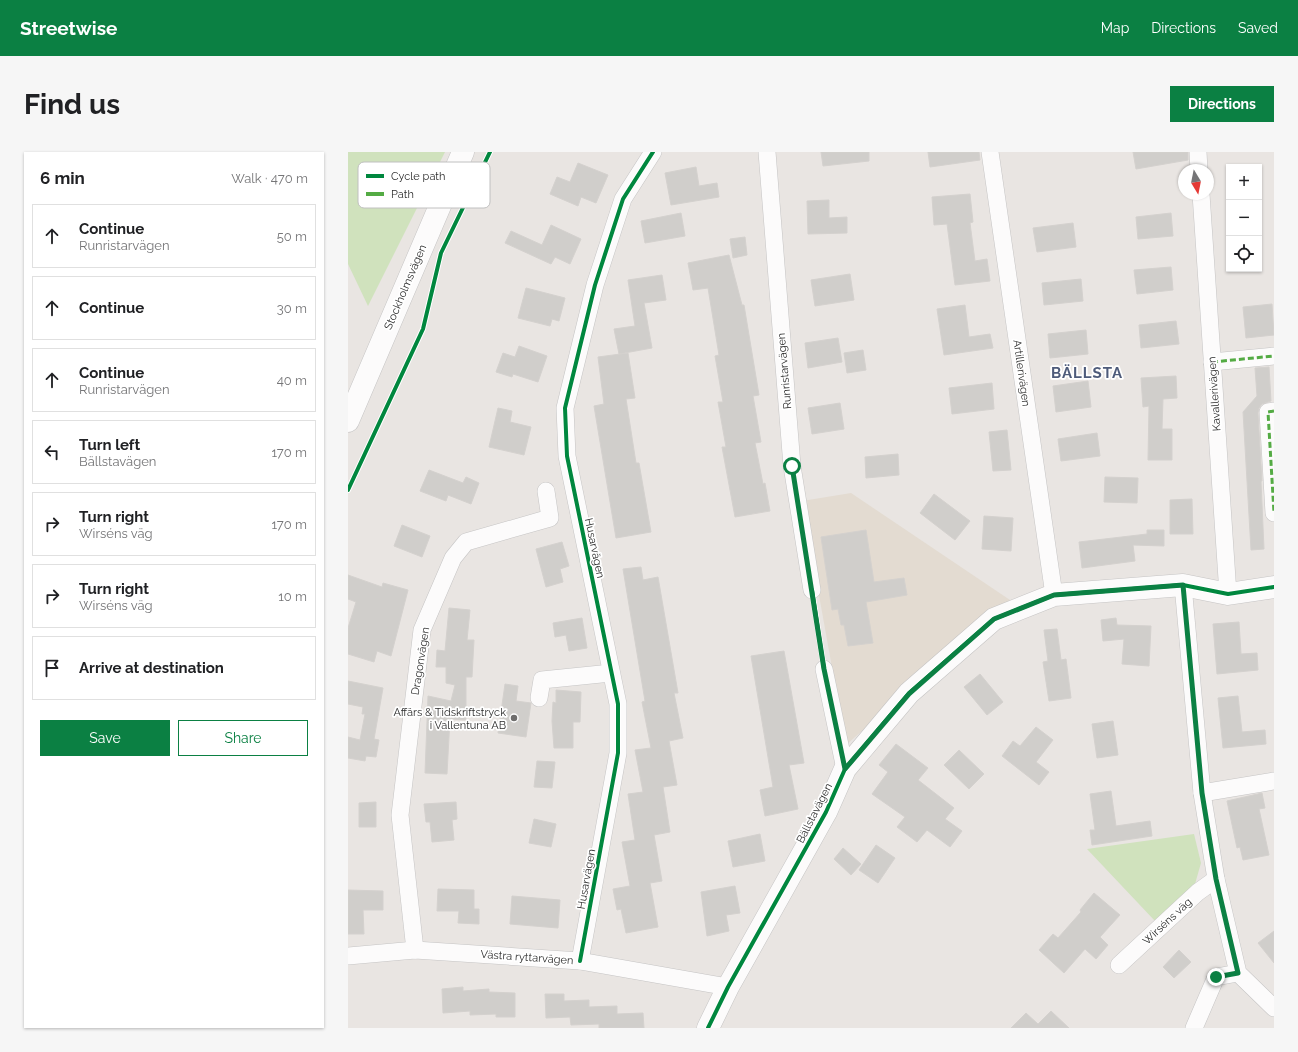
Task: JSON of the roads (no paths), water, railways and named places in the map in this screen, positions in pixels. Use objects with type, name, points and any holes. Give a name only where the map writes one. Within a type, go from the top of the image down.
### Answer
[{"type":"street","name":"Stockholmsvägen","points":[[459,162],[463,152]]},
{"type":"street","name":"Husarvägen","points":[[580,961],[618,753],[618,704],[567,456],[565,408],[595,286],[623,199],[653,152]]},
{"type":"street","name":"Runristarvägen","points":[[767,152],[792,466],[812,590]]},
{"type":"street","name":"Artillerivägen","points":[[990,152],[1054,595]]},
{"type":"street","points":[[1198,152],[1199,164]]},
{"type":"street","name":"Kavallerivägen","points":[[1201,200],[1228,594]]},
{"type":"street","name":"Stockholmsvägen","points":[[348,421],[439,208]]},
{"type":"street","points":[[1212,362],[1274,356]]},
{"type":"street","points":[[1274,411],[1268,412],[1274,513]]},
{"type":"street","name":"Dragonvägen","points":[[415,950],[400,815],[422,630],[453,558],[466,542],[550,518],[546,492]]},
{"type":"street","points":[[1183,585],[1202,793],[1216,879],[1238,973],[1274,1008]]},
{"type":"street","name":"Bällstavägen","points":[[708,1028],[728,987],[826,812],[845,769],[909,694],[994,619],[1054,595],[1183,585],[1228,594],[1274,587]]},
{"type":"street","points":[[824,669],[845,769]]},
{"type":"street","points":[[539,698],[542,680],[611,673]]},
{"type":"street","points":[[1202,793],[1274,781]]},
{"type":"street","name":"Wirséns väg","points":[[1119,965],[1198,892],[1216,879]]},
{"type":"street","name":"Västra ryttarvägen","points":[[348,956],[415,950],[580,961],[728,987]]},
{"type":"street","points":[[1194,1028],[1216,977],[1238,973]]},
{"type":"place","name":"Affärs & Tidskriftstryck i Vallentuna AB","points":[[514,718]]},
{"type":"district","name":"BÄLLSTA","points":[[1087,373]]}]
